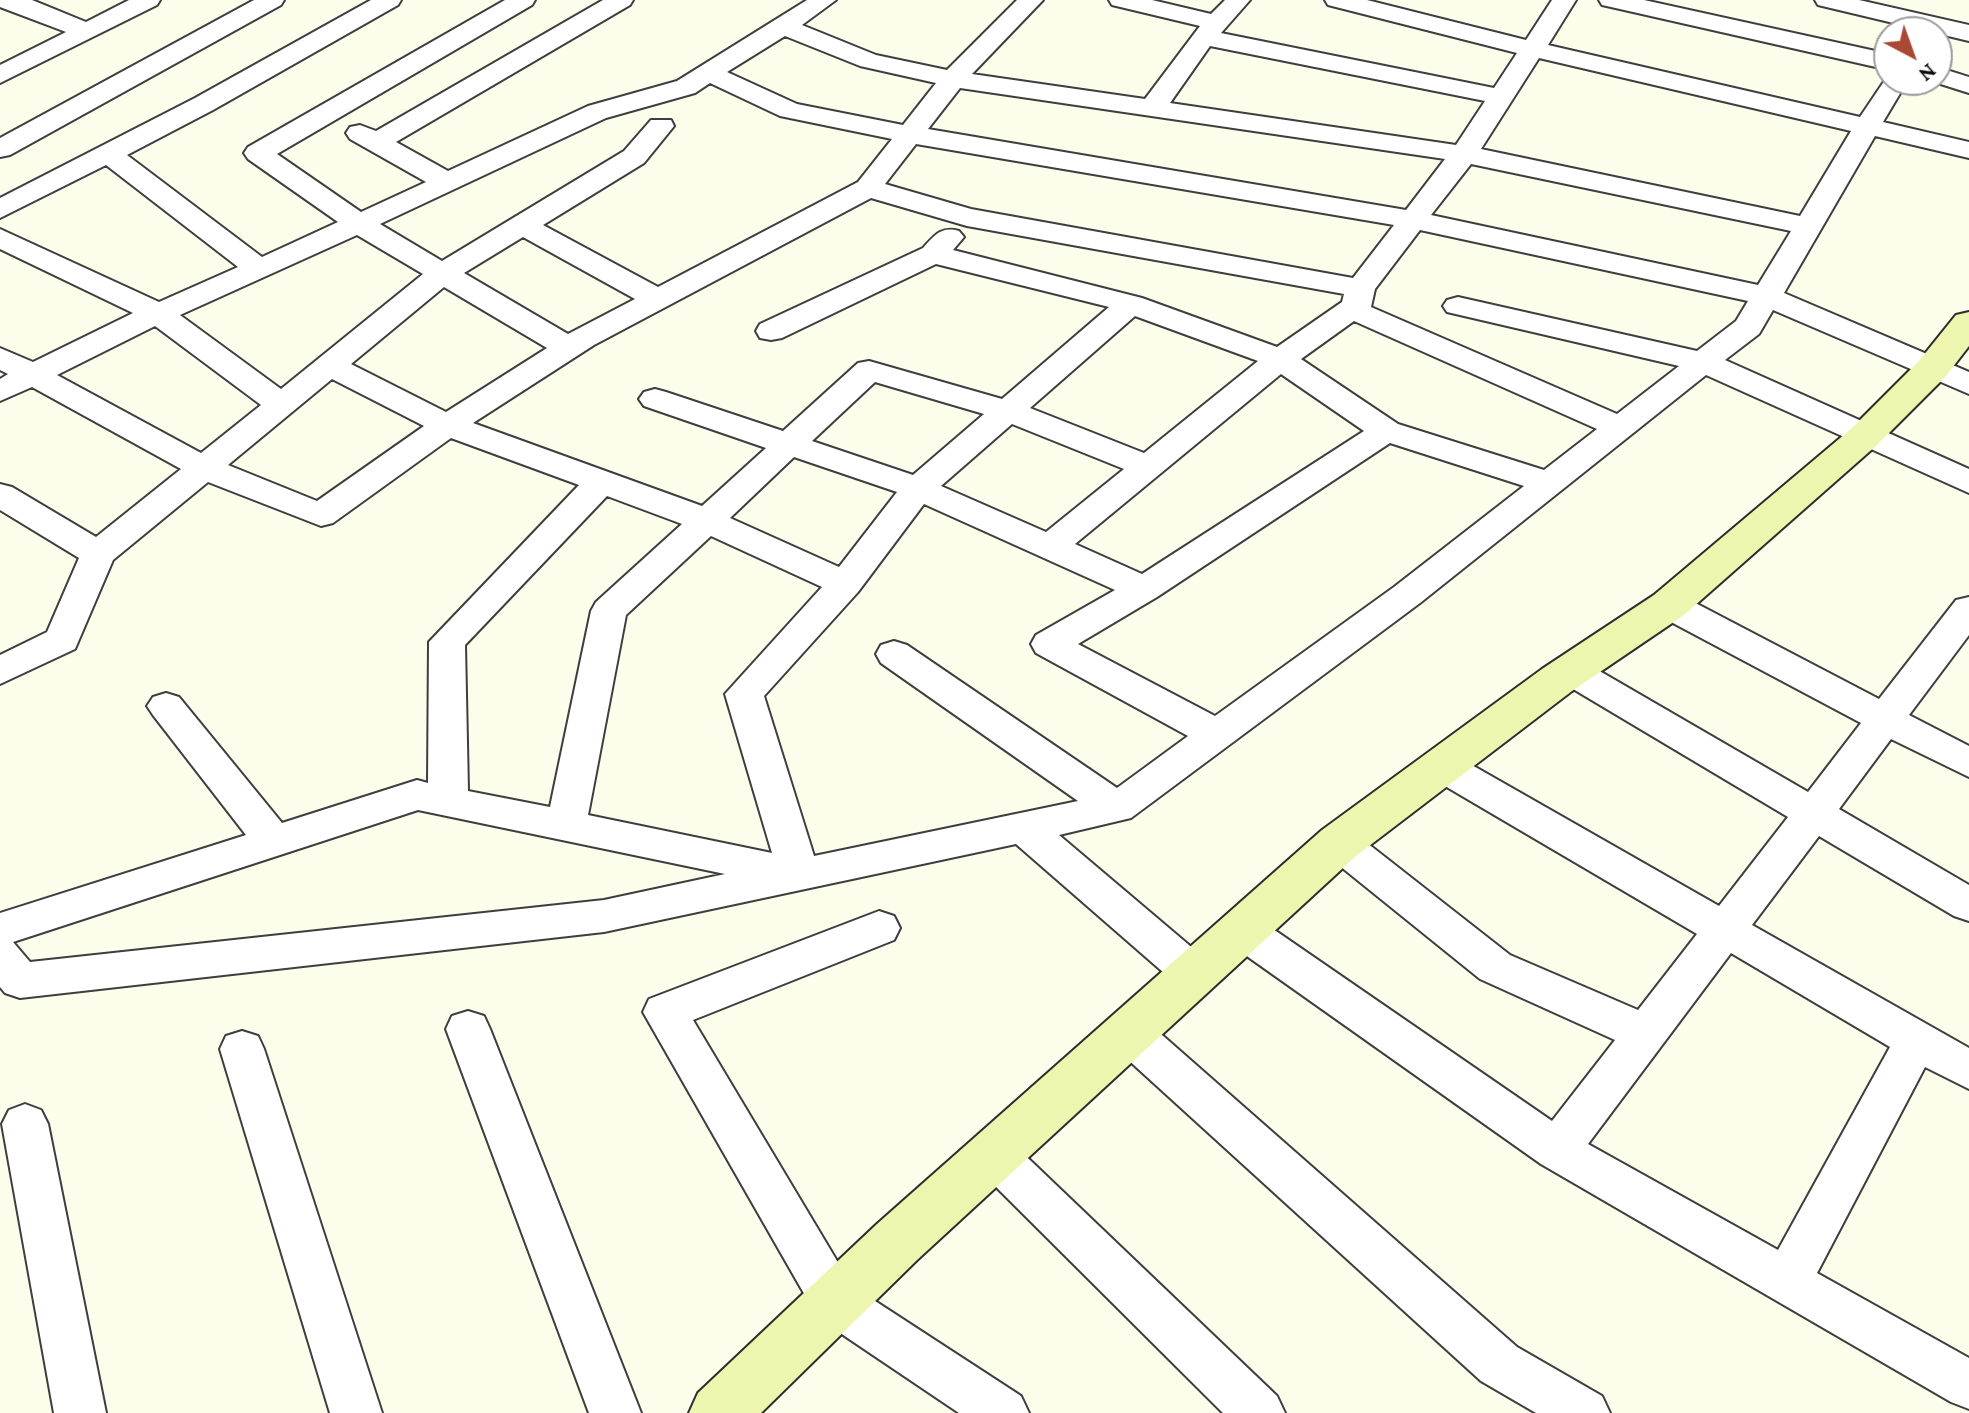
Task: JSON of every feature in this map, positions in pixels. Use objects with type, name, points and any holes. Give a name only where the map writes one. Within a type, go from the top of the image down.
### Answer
[{"type":"street","points":[[0,75],[148,0]]},
{"type":"street","points":[[228,0],[265,4]]},
{"type":"street","points":[[0,209],[204,104],[389,0]]},
{"type":"street","points":[[523,0],[258,153],[359,224],[568,347]]},
{"type":"street","points":[[377,142],[621,0]]},
{"type":"street","points":[[0,391],[158,313],[359,224],[597,112],[686,87],[824,0]]},
{"type":"street","points":[[0,357],[204,468],[321,515],[447,425],[568,347],[868,188],[953,79],[1031,0]]},
{"type":"street","points":[[1121,0],[1210,30],[1502,97]]},
{"type":"street","points":[[1154,106],[1210,30],[1238,0]]},
{"type":"street","points":[[1337,0],[1533,49],[1969,150]]},
{"type":"street","points":[[1052,545],[1355,299],[1464,154],[1564,0]]},
{"type":"street","points":[[1611,0],[1873,58]]},
{"type":"street","points":[[1827,0],[1884,16]]},
{"type":"street","points":[[0,18],[19,2],[87,31]]},
{"type":"street","points":[[0,149],[265,4]]},
{"type":"street","points":[[785,27],[869,61],[953,79],[1154,106],[1464,154],[1808,226]]},
{"type":"street","points":[[708,73],[789,110],[912,135],[1415,220],[1766,296],[1950,376]]},
{"type":"street","points":[[0,955],[20,981],[604,916],[1117,808],[1407,595],[1748,327],[1885,96]]},
{"type":"street","points":[[322,116],[377,142],[448,183]]},
{"type":"street","points":[[0,671],[62,640],[98,554],[443,273],[634,157],[661,126]]},
{"type":"street","points":[[107,153],[259,269]]},
{"type":"street","points":[[868,188],[967,217],[1355,299],[1620,427]]},
{"type":"street","points":[[771,331],[933,254],[967,217]]},
{"type":"street","points":[[522,225],[656,298]]},
{"type":"street","points":[[0,238],[158,313],[282,405]]},
{"type":"street","points":[[933,254],[1131,304],[1280,359],[1386,431],[1550,483]]},
{"type":"street","points":[[799,874],[744,694],[845,584],[918,488],[1131,304]]},
{"type":"street","points":[[1458,306],[1703,362],[1969,482]]},
{"type":"street","points":[[719,1413],[994,1155],[1339,843],[1571,671],[1669,605],[1865,436],[1950,376],[1969,323]]},
{"type":"street","points":[[330,366],[447,425],[706,520],[845,584]]},
{"type":"street","points":[[566,825],[609,611],[869,370],[1005,410],[1148,467]]},
{"type":"street","points":[[655,399],[918,488],[1052,545],[1144,589]]},
{"type":"street","points":[[1217,734],[1049,644],[1144,589],[1386,431]]},
{"type":"street","points":[[448,801],[447,642],[601,482]]},
{"type":"street","points":[[0,495],[98,554]]},
{"type":"street","points":[[1669,605],[1969,763]]},
{"type":"street","points":[[1557,1150],[1969,609]]},
{"type":"street","points":[[894,654],[1117,808]]},
{"type":"street","points":[[1571,671],[1969,905]]},
{"type":"street","points":[[166,706],[273,841]]},
{"type":"street","points":[[1442,766],[1969,1070]]},
{"type":"street","points":[[0,930],[417,795],[799,874]]},
{"type":"street","points":[[1023,827],[1194,974]]},
{"type":"street","points":[[1339,843],[1495,967],[1645,1033]]},
{"type":"street","points":[[879,928],[665,1012],[835,1302],[1003,1413]]},
{"type":"street","points":[[1242,930],[1557,1150],[1969,1385]]},
{"type":"street","points":[[468,1029],[615,1413]]},
{"type":"street","points":[[1129,1033],[1499,1364],[1584,1413]]},
{"type":"street","points":[[1787,1281],[1917,1040]]},
{"type":"street","points":[[242,1049],[356,1413]]},
{"type":"street","points":[[25,1124],[80,1413]]},
{"type":"street","points":[[994,1155],[1259,1413]]}]
